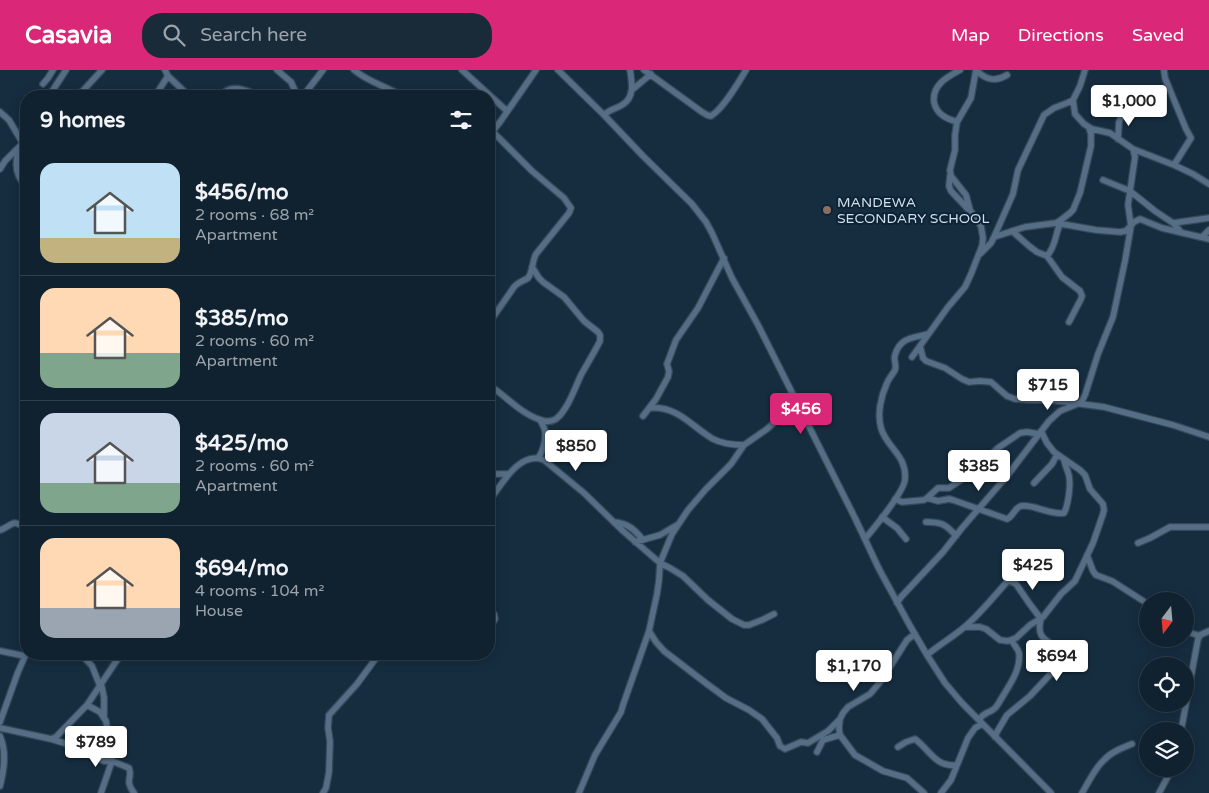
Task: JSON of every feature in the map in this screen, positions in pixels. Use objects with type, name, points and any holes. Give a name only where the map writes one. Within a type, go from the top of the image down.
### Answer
[{"type":"street","points":[[43,84],[53,70]]},
{"type":"street","points":[[53,90],[66,70]]},
{"type":"street","points":[[84,90],[102,70]]},
{"type":"street","points":[[277,70],[291,82],[296,90]]},
{"type":"street","points":[[305,90],[323,70]]},
{"type":"street","points":[[354,70],[367,80],[391,90]]},
{"type":"street","points":[[462,70],[484,90]]},
{"type":"street","points":[[495,128],[536,70]]},
{"type":"street","points":[[558,70],[700,214],[712,233],[732,278],[758,325],[897,603],[927,655],[949,688],[1051,793]]},
{"type":"street","points":[[630,70],[632,90]]},
{"type":"street","points":[[644,70],[706,115],[711,116],[716,113],[732,92],[746,70]]},
{"type":"street","points":[[957,122],[946,118],[940,113],[936,108],[934,96],[938,85],[942,81],[960,70]]},
{"type":"street","points":[[912,357],[965,287],[982,246],[983,233],[981,226],[970,210],[950,191],[949,186],[957,122],[971,98],[976,70]]},
{"type":"street","points":[[976,70],[982,76],[992,79],[1008,75]]},
{"type":"street","points":[[1047,256],[1054,245],[1058,223],[1070,213],[1080,193],[1091,146],[1089,128],[1075,114],[1073,100],[1085,70]]},
{"type":"street","points":[[1164,70],[1191,138],[1174,164]]},
{"type":"street","points":[[158,90],[167,73],[183,90]]},
{"type":"street","points":[[604,115],[608,110],[626,102],[632,90],[650,74]]},
{"type":"street","points":[[226,90],[247,90]]},
{"type":"street","points":[[495,100],[507,111]]},
{"type":"street","points":[[978,256],[991,243],[994,237],[1013,194],[1018,170],[1044,115],[1054,108],[1073,100]]},
{"type":"street","points":[[1118,139],[1119,122],[1124,110]]},
{"type":"street","points":[[0,112],[9,120],[20,142]]},
{"type":"street","points":[[1089,128],[1110,133],[1133,150],[1174,164],[1209,184]]},
{"type":"street","points":[[495,136],[564,198],[571,208],[536,254],[529,276],[514,286],[495,314]]},
{"type":"street","points":[[0,169],[20,145]]},
{"type":"street","points":[[20,149],[17,172],[20,179]]},
{"type":"street","points":[[897,603],[936,561],[1007,476],[1049,421],[1060,411],[1082,401],[1100,347],[1113,317],[1125,261],[1131,226],[1128,205],[1135,157],[1133,150]]},
{"type":"street","points":[[0,158],[9,156]]},
{"type":"street","points":[[950,173],[952,179],[966,195],[970,210]]},
{"type":"street","points":[[1103,180],[1130,191],[1150,208],[1173,223],[1181,232]]},
{"type":"street","points":[[1173,223],[1209,218]]},
{"type":"street","points":[[994,237],[1025,227],[1058,223],[1120,232],[1126,231],[1140,219],[1162,228],[1209,239]]},
{"type":"street","points":[[1202,237],[1209,230]]},
{"type":"street","points":[[1012,231],[1037,252],[1047,256],[1062,277],[1080,291],[1081,299],[1069,322]]},
{"type":"street","points":[[643,416],[656,399],[668,377],[667,364],[676,340],[698,308],[724,258]]},
{"type":"street","points":[[495,389],[528,414],[540,420],[552,421],[559,416],[573,395],[600,338],[598,332],[584,321],[564,297],[539,278],[532,267]]},
{"type":"street","points":[[865,539],[895,499],[905,482],[903,464],[896,451],[884,436],[880,419],[881,401],[885,387],[895,368],[895,354],[904,340],[928,334]]},
{"type":"street","points":[[920,346],[923,358],[929,363],[944,368],[966,381],[988,381],[994,383],[1010,397],[1104,407],[1173,425],[1209,437]]},
{"type":"street","points":[[579,793],[595,755],[621,712],[649,632],[657,594],[660,563],[672,534],[696,500],[731,464],[744,445],[786,413],[790,405],[791,392]]},
{"type":"street","points":[[650,408],[658,407],[671,410],[713,439],[722,443],[744,445]]},
{"type":"street","points":[[538,458],[541,455],[545,430],[540,420]]},
{"type":"street","points":[[927,498],[938,488],[949,488],[973,472],[998,448],[1020,433],[1040,433]]},
{"type":"street","points":[[965,627],[989,631],[1000,640],[1008,641],[1016,638],[1030,625],[1041,619],[1074,581],[1093,543],[1104,506],[1090,489],[1085,475],[1057,455],[1040,433]]},
{"type":"street","points":[[1034,483],[1052,464],[1057,455]]},
{"type":"street","points":[[495,492],[508,474],[520,464],[538,458],[571,481],[660,563],[683,576],[708,600],[737,622],[744,625],[749,624],[774,614]]},
{"type":"street","points":[[895,499],[902,502],[927,498],[938,501],[950,499],[1007,519],[1011,517],[1016,509],[1022,506],[1055,514],[1064,513],[1066,511],[1069,476],[1064,460]]},
{"type":"street","points":[[495,474],[508,474]]},
{"type":"street","points":[[882,517],[897,528],[906,539]]},
{"type":"street","points":[[614,522],[629,526],[643,540]]},
{"type":"street","points":[[926,522],[943,524],[956,536]]},
{"type":"street","points":[[0,530],[13,523],[20,525]]},
{"type":"street","points":[[635,542],[660,535],[679,524]]},
{"type":"street","points":[[1138,543],[1170,527],[1209,526]]},
{"type":"street","points":[[1087,555],[1096,575],[1112,581],[1139,598]]},
{"type":"street","points":[[927,655],[965,627],[1031,558]]},
{"type":"street","points":[[995,737],[1007,715],[1030,696],[1063,659],[1064,654],[1063,651],[1046,640],[1040,633],[1041,619],[1016,584],[1009,580]]},
{"type":"street","points":[[1183,722],[1194,657],[1200,636],[1209,630]]},
{"type":"street","points":[[649,632],[664,651],[706,684],[762,719],[783,749],[801,742],[810,742],[828,731],[840,719]]},
{"type":"street","points":[[915,634],[907,640],[876,688],[870,694],[848,707],[843,713],[839,725],[840,735],[851,751],[858,757],[883,771],[907,778],[924,793]]},
{"type":"street","points":[[1194,634],[1200,636]]},
{"type":"street","points":[[941,793],[951,780],[968,738],[980,722],[982,715],[995,708],[1014,676],[1018,666],[1019,653],[1012,640]]},
{"type":"street","points":[[0,651],[20,654]]},
{"type":"street","points":[[0,722],[24,660]]},
{"type":"street","points":[[86,660],[92,666],[101,685],[104,697],[104,717]]},
{"type":"street","points":[[51,739],[56,737],[87,704],[117,660]]},
{"type":"street","points":[[323,793],[328,780],[329,715],[357,684],[375,660]]},
{"type":"street","points":[[87,704],[100,712],[106,721],[112,761],[101,793]]},
{"type":"street","points":[[0,728],[64,743],[104,761],[112,761],[130,769],[128,783],[134,793]]},
{"type":"street","points":[[817,752],[823,740],[840,735]]},
{"type":"street","points":[[0,736],[4,762],[0,786]]},
{"type":"street","points":[[898,748],[906,742],[915,739],[940,762],[948,766],[956,765]]},
{"type":"street","points":[[1082,793],[1104,759],[1132,744]]},
{"type":"street","points":[[1160,793],[1168,777]]},
{"type":"place","name":"MANDEWA SECONDARY SCHOOL","points":[[827,210]]}]
